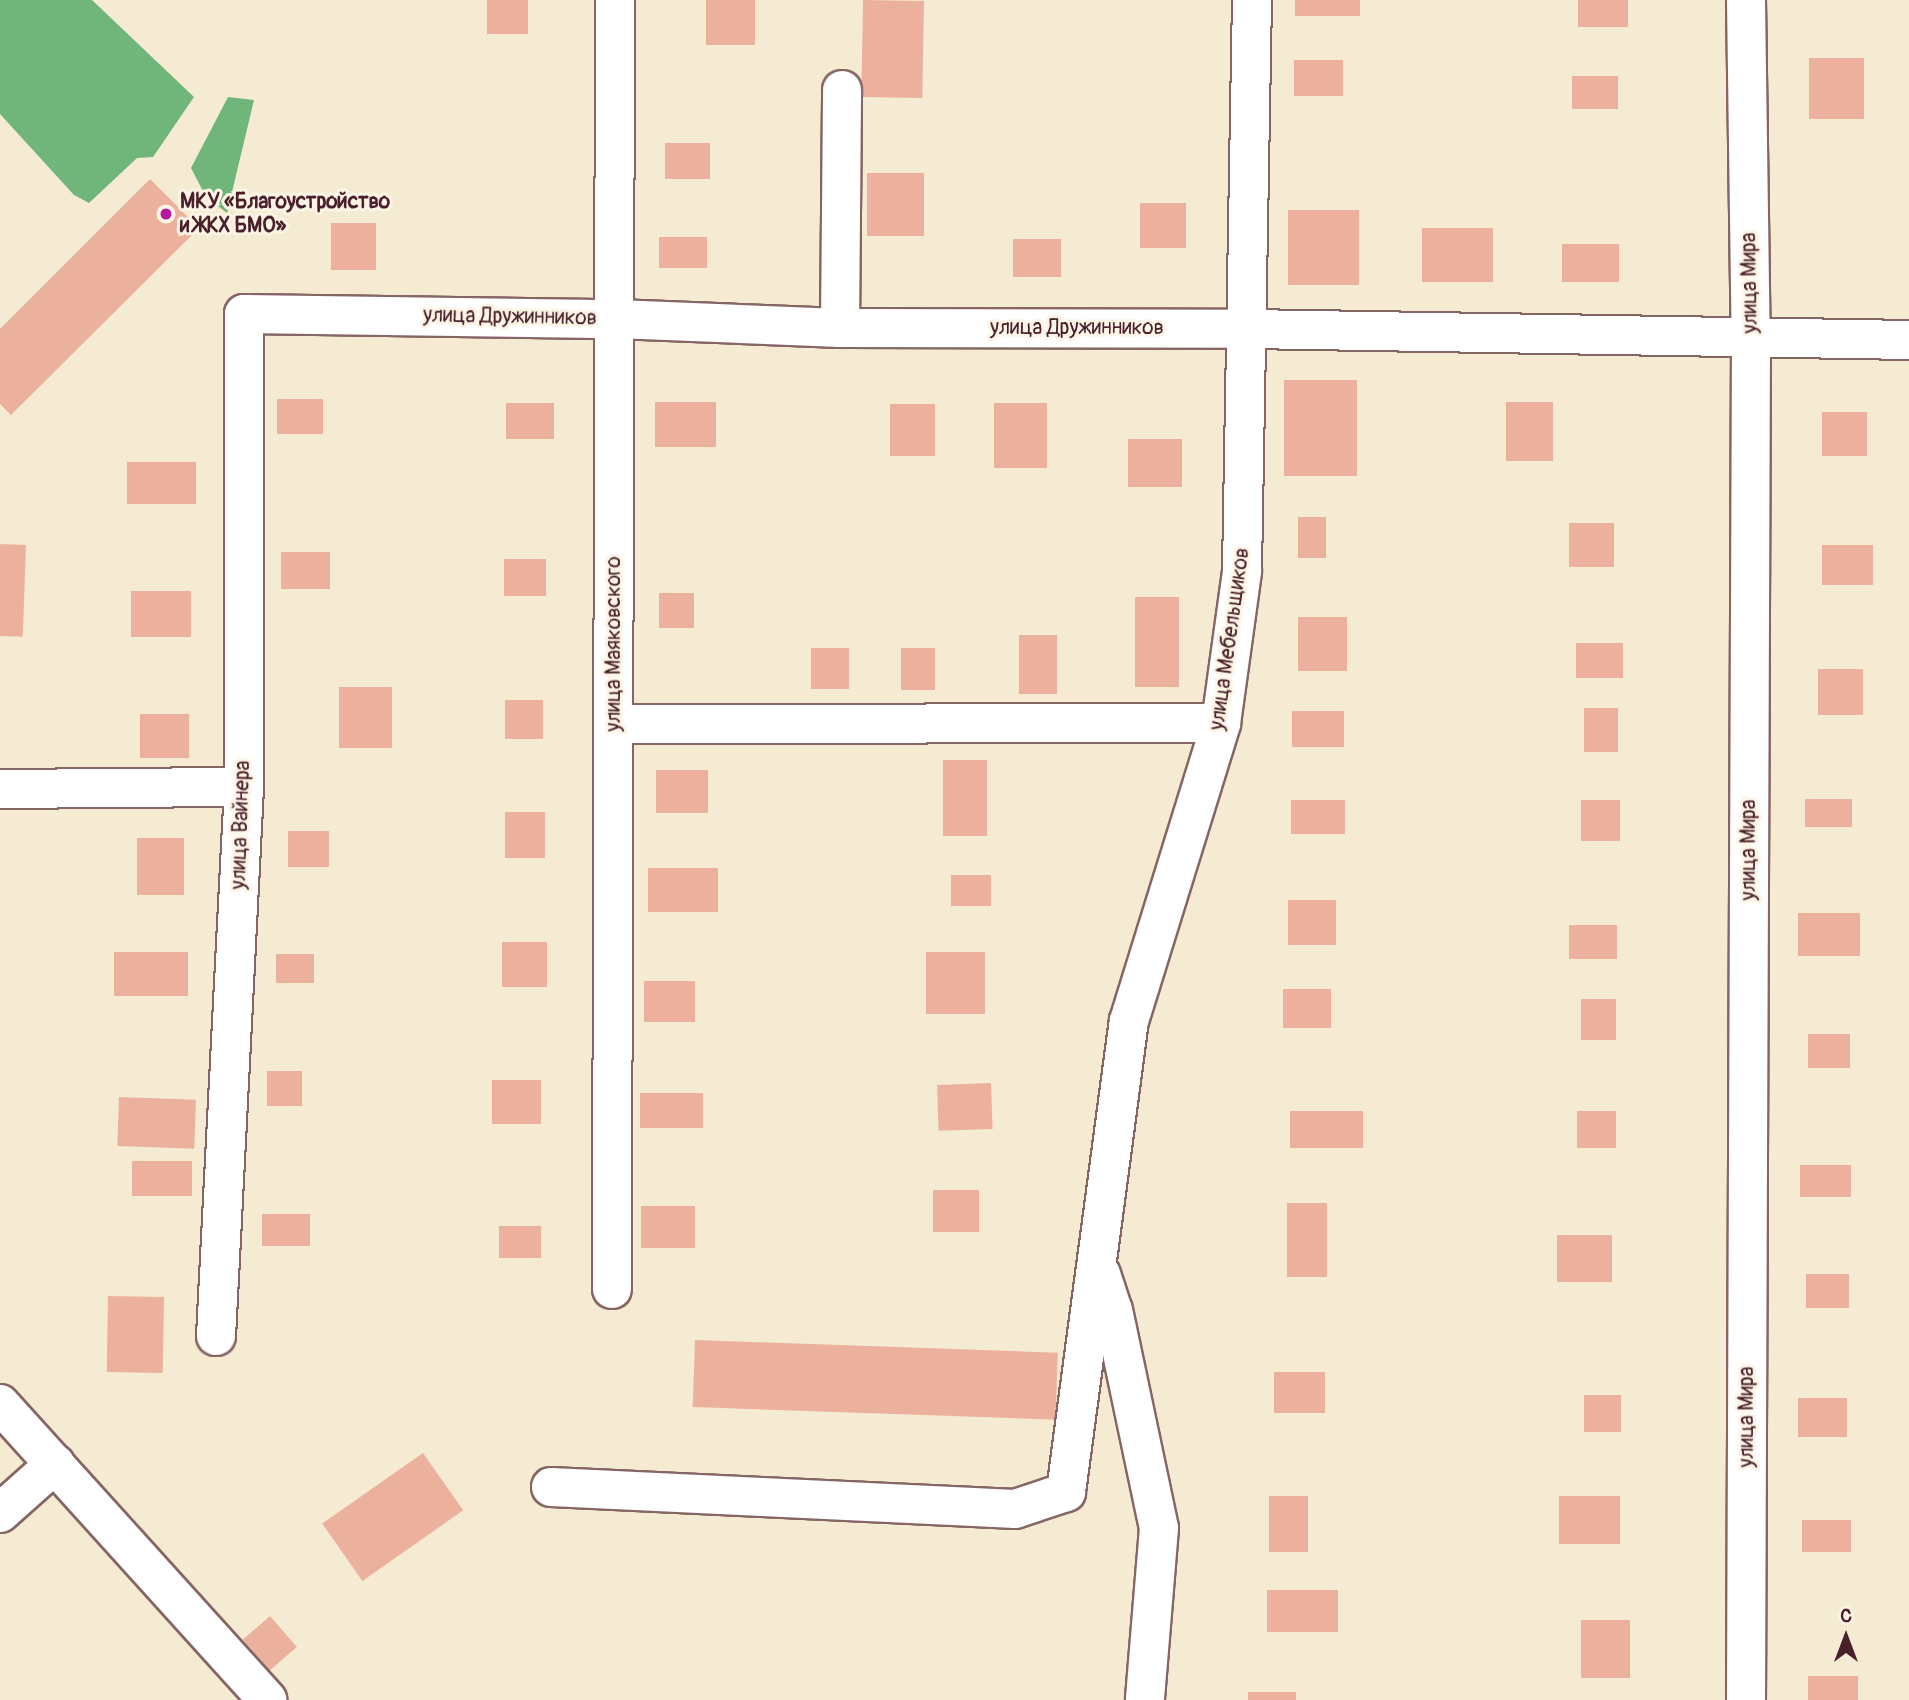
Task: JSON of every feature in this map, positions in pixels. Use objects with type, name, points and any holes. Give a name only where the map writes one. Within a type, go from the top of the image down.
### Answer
[{"type":"street","name":"улица Маяковского","points":[[612,1289],[615,0]]},
{"type":"street","name":"улица Мебельщиков","points":[[551,1487],[1015,1509],[1066,1492],[1129,1021],[1221,723],[1242,571],[1252,0]]},
{"type":"street","name":"улица Мира","points":[[1746,0],[1751,340],[1746,1700]]},
{"type":"street","points":[[841,328],[842,90]]},
{"type":"street","name":"улица Дружинников","points":[[244,314],[616,319],[841,328],[1248,328],[1751,340],[1909,340]]},
{"type":"street","name":"улица Вайнера","points":[[216,1336],[244,787],[244,314]]},
{"type":"street","points":[[614,724],[1221,723]]},
{"type":"street","points":[[0,789],[244,787]]},
{"type":"street","points":[[1097,1262],[1114,1310],[1159,1528],[1145,1700]]},
{"type":"street","points":[[0,1404],[267,1700]]},
{"type":"street","points":[[0,1513],[55,1464]]},
{"type":"green space","points":[[0,0],[92,0],[194,97],[153,157],[137,158],[89,203],[74,195],[0,114]]},
{"type":"green space","points":[[228,97],[254,100],[227,213],[206,197],[191,168]]},
{"type":"building","points":[[487,0],[528,0],[528,34],[487,34]]},
{"type":"building","points":[[706,0],[755,0],[755,45],[706,45]]},
{"type":"building","points":[[863,0],[924,1],[922,98],[861,97]]},
{"type":"building","points":[[1295,0],[1360,0],[1360,16],[1295,16]]},
{"type":"building","points":[[1578,0],[1628,0],[1628,27],[1578,27]]},
{"type":"building","points":[[1809,58],[1864,58],[1864,119],[1809,119]]},
{"type":"building","points":[[1294,60],[1343,60],[1343,96],[1294,96]]},
{"type":"building","points":[[1572,76],[1618,76],[1618,109],[1572,109]]},
{"type":"building","points":[[665,143],[710,143],[710,179],[665,179]]},
{"type":"building","points":[[867,173],[924,173],[924,236],[867,236]]},
{"type":"building","points":[[150,179],[199,228],[11,415],[0,404],[0,329]]},
{"type":"building","points":[[1140,203],[1186,203],[1186,248],[1140,248]]},
{"type":"building","points":[[1288,210],[1359,210],[1359,285],[1288,285]]},
{"type":"building","points":[[331,223],[376,223],[376,270],[331,270]]},
{"type":"building","points":[[1422,228],[1493,228],[1493,282],[1422,282]]},
{"type":"building","points":[[659,237],[707,237],[707,268],[659,268]]},
{"type":"building","points":[[1013,239],[1061,239],[1061,277],[1013,277]]},
{"type":"building","points":[[1562,244],[1619,244],[1619,282],[1562,282]]},
{"type":"building","points":[[1284,380],[1357,380],[1357,476],[1284,476]]},
{"type":"building","points":[[277,399],[323,399],[323,434],[277,434]]},
{"type":"building","points":[[655,402],[716,402],[716,447],[655,447]]},
{"type":"building","points":[[1506,402],[1553,402],[1553,461],[1506,461]]},
{"type":"building","points":[[506,403],[554,403],[554,439],[506,439]]},
{"type":"building","points":[[994,403],[1047,403],[1047,468],[994,468]]},
{"type":"building","points":[[890,404],[935,404],[935,456],[890,456]]},
{"type":"building","points":[[1822,412],[1867,412],[1867,456],[1822,456]]},
{"type":"building","points":[[1128,439],[1182,439],[1182,487],[1128,487]]},
{"type":"building","points":[[127,462],[196,462],[196,504],[127,504]]},
{"type":"building","points":[[1298,517],[1326,517],[1326,558],[1298,558]]},
{"type":"building","points":[[1569,523],[1614,523],[1614,567],[1569,567]]},
{"type":"building","points":[[0,544],[26,545],[23,637],[0,636]]},
{"type":"building","points":[[1822,545],[1873,545],[1873,585],[1822,585]]},
{"type":"building","points":[[281,552],[330,552],[330,589],[281,589]]},
{"type":"building","points":[[504,559],[546,559],[546,596],[504,596]]},
{"type":"building","points":[[131,591],[191,591],[191,637],[131,637]]},
{"type":"building","points":[[659,593],[694,593],[694,628],[659,628]]},
{"type":"building","points":[[1135,597],[1179,597],[1179,687],[1135,687]]},
{"type":"building","points":[[1298,617],[1347,617],[1347,671],[1298,671]]},
{"type":"building","points":[[1019,635],[1057,635],[1057,694],[1019,694]]},
{"type":"building","points":[[1576,643],[1623,643],[1623,678],[1576,678]]},
{"type":"building","points":[[811,648],[849,648],[849,689],[811,689]]},
{"type":"building","points":[[901,648],[935,648],[935,690],[901,690]]},
{"type":"building","points":[[1818,669],[1863,669],[1863,715],[1818,715]]},
{"type":"building","points":[[339,687],[392,687],[392,748],[339,748]]},
{"type":"building","points":[[505,700],[543,700],[543,739],[505,739]]},
{"type":"building","points":[[1584,708],[1618,708],[1618,752],[1584,752]]},
{"type":"building","points":[[1292,711],[1344,711],[1344,747],[1292,747]]},
{"type":"building","points":[[140,714],[189,714],[189,758],[140,758]]},
{"type":"building","points":[[943,760],[987,760],[987,836],[943,836]]},
{"type":"building","points":[[656,770],[708,770],[708,813],[656,813]]},
{"type":"building","points":[[1805,799],[1852,799],[1852,827],[1805,827]]},
{"type":"building","points":[[1291,800],[1345,800],[1345,834],[1291,834]]},
{"type":"building","points":[[1581,800],[1620,800],[1620,841],[1581,841]]},
{"type":"building","points":[[505,812],[545,812],[545,858],[505,858]]},
{"type":"building","points":[[288,831],[329,831],[329,867],[288,867]]},
{"type":"building","points":[[137,838],[184,838],[184,895],[137,895]]},
{"type":"building","points":[[648,868],[718,868],[718,912],[648,912]]},
{"type":"building","points":[[951,875],[991,875],[991,906],[951,906]]},
{"type":"building","points":[[1288,900],[1336,900],[1336,945],[1288,945]]},
{"type":"building","points":[[1798,913],[1860,913],[1860,956],[1798,956]]},
{"type":"building","points":[[1569,925],[1617,925],[1617,959],[1569,959]]},
{"type":"building","points":[[502,942],[547,942],[547,987],[502,987]]},
{"type":"building","points":[[114,952],[188,952],[188,996],[114,996]]},
{"type":"building","points":[[926,952],[985,952],[985,1014],[926,1014]]},
{"type":"building","points":[[276,954],[314,954],[314,983],[276,983]]},
{"type":"building","points":[[644,981],[695,981],[695,1022],[644,1022]]},
{"type":"building","points":[[1283,989],[1331,989],[1331,1028],[1283,1028]]},
{"type":"building","points":[[1581,999],[1616,999],[1616,1040],[1581,1040]]},
{"type":"building","points":[[1808,1034],[1850,1034],[1850,1068],[1808,1068]]},
{"type":"building","points":[[267,1071],[302,1071],[302,1106],[267,1106]]},
{"type":"building","points":[[492,1080],[541,1080],[541,1124],[492,1124]]},
{"type":"building","points":[[991,1083],[993,1129],[939,1131],[937,1085]]},
{"type":"building","points":[[640,1093],[703,1093],[703,1128],[640,1128]]},
{"type":"building","points":[[119,1097],[196,1100],[194,1149],[117,1146]]},
{"type":"building","points":[[1290,1111],[1363,1111],[1363,1148],[1290,1148]]},
{"type":"building","points":[[1577,1111],[1616,1111],[1616,1148],[1577,1148]]},
{"type":"building","points":[[132,1161],[192,1161],[192,1196],[132,1196]]},
{"type":"building","points":[[1800,1165],[1851,1165],[1851,1197],[1800,1197]]},
{"type":"building","points":[[933,1190],[979,1190],[979,1232],[933,1232]]},
{"type":"building","points":[[1287,1203],[1327,1203],[1327,1277],[1287,1277]]},
{"type":"building","points":[[641,1206],[695,1206],[695,1248],[641,1248]]},
{"type":"building","points":[[262,1214],[310,1214],[310,1246],[262,1246]]},
{"type":"building","points":[[499,1226],[541,1226],[541,1258],[499,1258]]},
{"type":"building","points":[[1557,1235],[1612,1235],[1612,1282],[1557,1282]]},
{"type":"building","points":[[1806,1274],[1849,1274],[1849,1308],[1806,1308]]},
{"type":"building","points":[[108,1296],[164,1297],[163,1373],[107,1372]]},
{"type":"building","points":[[695,1340],[1058,1353],[1055,1420],[693,1407]]},
{"type":"building","points":[[1274,1372],[1325,1372],[1325,1413],[1274,1413]]},
{"type":"building","points":[[1584,1395],[1621,1395],[1621,1432],[1584,1432]]},
{"type":"building","points":[[1798,1398],[1847,1398],[1847,1437],[1798,1437]]},
{"type":"building","points":[[423,1453],[463,1510],[362,1581],[322,1524]]},
{"type":"building","points":[[1269,1496],[1308,1496],[1308,1552],[1269,1552]]},
{"type":"building","points":[[1559,1496],[1620,1496],[1620,1544],[1559,1544]]},
{"type":"building","points":[[1802,1520],[1851,1520],[1851,1552],[1802,1552]]},
{"type":"building","points":[[1267,1590],[1338,1590],[1338,1632],[1267,1632]]},
{"type":"building","points":[[270,1616],[297,1647],[270,1671],[243,1640]]},
{"type":"building","points":[[1581,1620],[1630,1620],[1630,1678],[1581,1678]]},
{"type":"building","points":[[1808,1676],[1858,1676],[1858,1700],[1808,1700]]},
{"type":"building","points":[[1248,1692],[1296,1692],[1296,1700],[1248,1700]]},
{"type":"place","name":"МКУ «Благоустройство и ЖКХ БМО»","points":[[166,214]]}]
